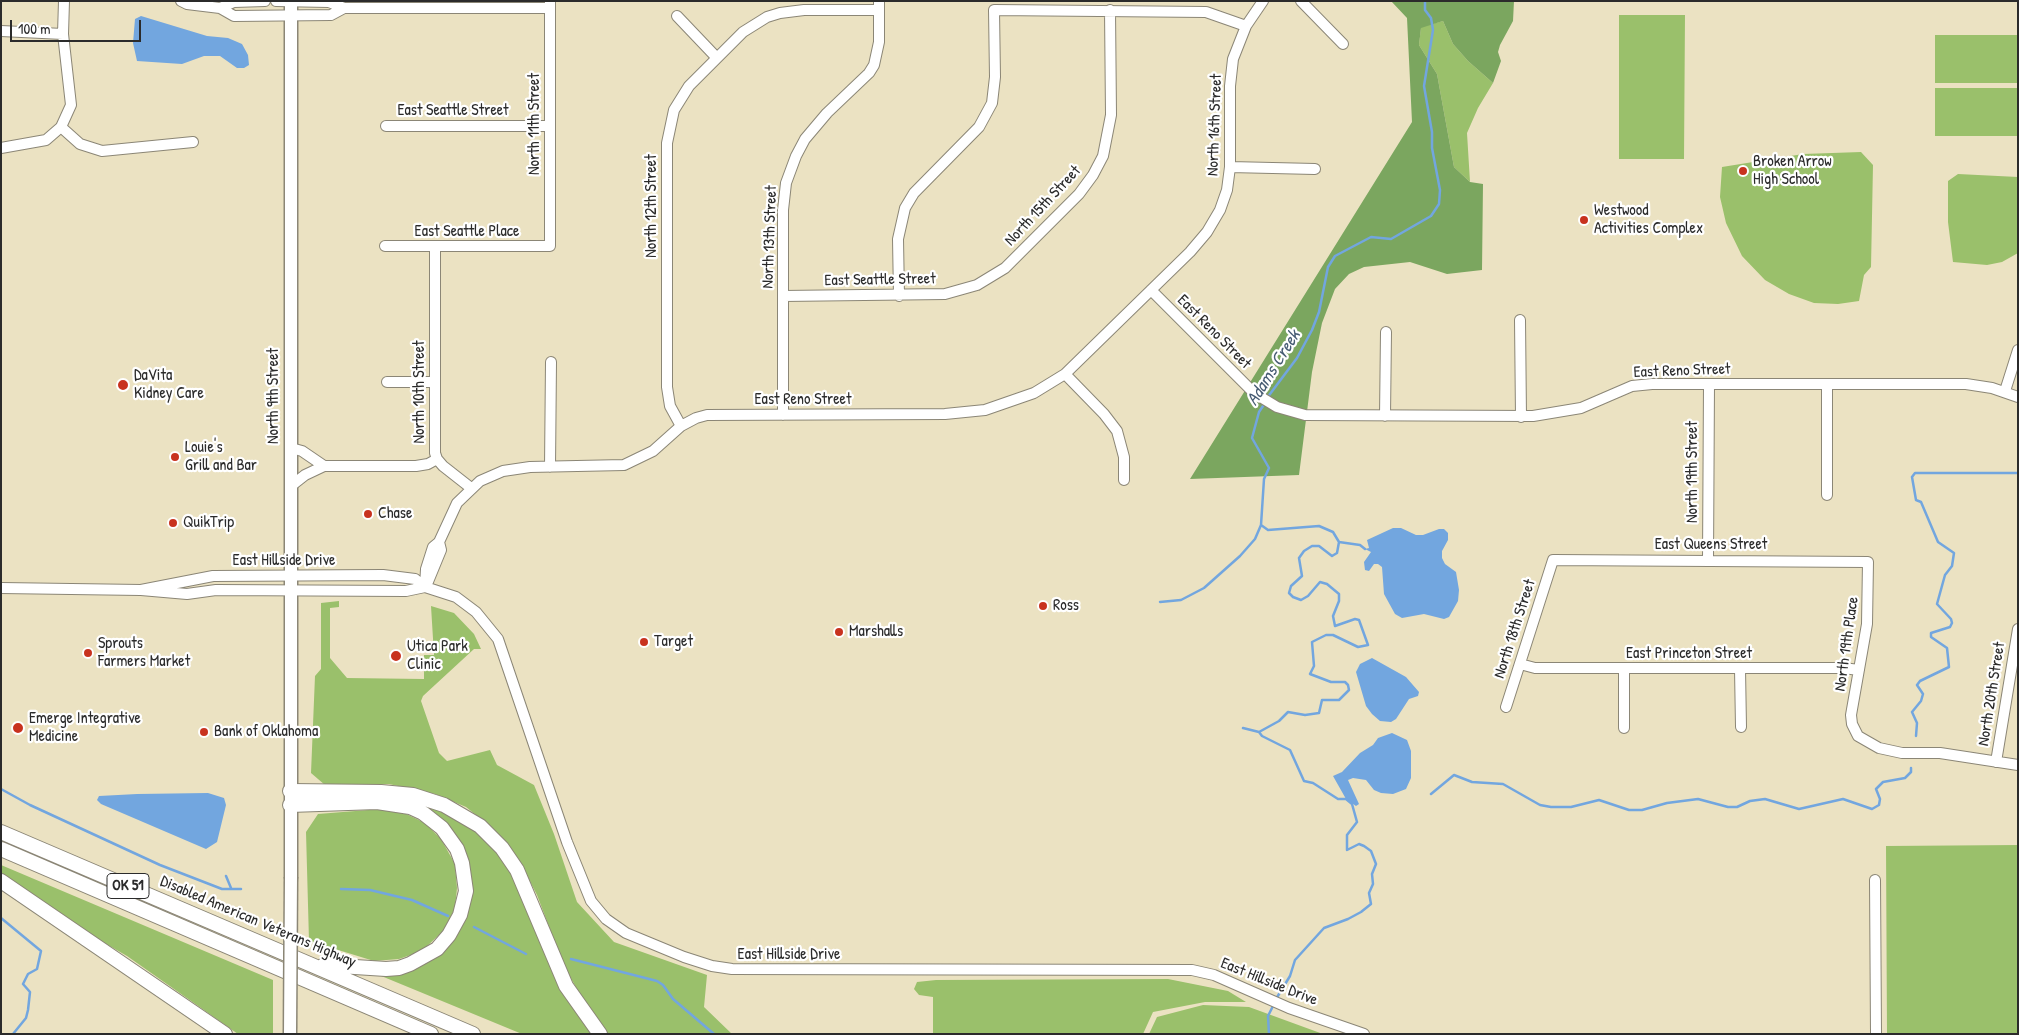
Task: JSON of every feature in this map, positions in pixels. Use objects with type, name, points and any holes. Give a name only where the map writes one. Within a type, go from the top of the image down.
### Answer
[{"type":"highway","points":[[290,798],[381,792],[413,795],[444,805],[480,826],[502,848],[517,870],[566,986],[600,1034]]},
{"type":"highway","points":[[290,798],[377,802],[410,808],[435,821],[449,836],[462,863],[465,878],[464,904],[455,926],[444,943],[429,955],[410,964],[386,969],[313,965]]},
{"type":"highway","name":"Disabled American Veterans Highway","points":[[1,832],[473,1034]]},
{"type":"highway","name":"Disabled American Veterans Highway","points":[[1,849],[431,1034]]},
{"type":"highway","points":[[1,881],[225,1034]]},
{"type":"main road","name":"North 9th Street","points":[[290,1034],[291,1]]},
{"type":"street","points":[[1,148],[46,140],[60,127],[71,105],[64,34],[64,1]]},
{"type":"street","points":[[181,1],[188,4],[220,8],[234,16],[331,15],[344,8]]},
{"type":"street","points":[[220,8],[234,2],[264,1]]},
{"type":"street","points":[[276,1],[330,2],[344,8],[550,5]]},
{"type":"street","name":"North 16th Street","points":[[1151,290],[1190,252],[1212,225],[1224,200],[1230,167],[1231,71],[1240,38],[1263,1]]},
{"type":"street","points":[[1301,1],[1343,44]]},
{"type":"street","name":"North 11th Street","points":[[550,5],[550,246]]},
{"type":"street","name":"North 12th Street","points":[[681,426],[670,406],[667,388],[667,143],[671,118],[677,103],[689,86],[755,23],[780,12],[879,6]]},
{"type":"street","name":"North 13th Street","points":[[783,415],[783,210],[790,170],[796,156],[815,126],[869,72],[874,64],[879,42],[879,6]]},
{"type":"street","points":[[899,296],[898,239],[905,208],[914,193],[972,135],[987,115],[992,102],[995,77],[994,10],[1206,12],[1246,26]]},
{"type":"street","name":"North 15th Street","points":[[977,285],[994,276],[1012,261],[1079,194],[1098,167],[1110,126],[1110,10]]},
{"type":"street","points":[[677,16],[717,58]]},
{"type":"street","points":[[1,30],[64,34]]},
{"type":"street","name":"East Seattle Street","points":[[386,126],[550,126]]},
{"type":"street","points":[[60,127],[80,144],[102,151],[193,142]]},
{"type":"street","points":[[1230,167],[1314,169]]},
{"type":"street","name":"East Seattle Place","points":[[385,246],[550,246]]},
{"type":"street","name":"North 10th Street","points":[[435,247],[437,459],[471,488]]},
{"type":"street","name":"East Seattle Street","points":[[783,296],[945,294],[977,285]]},
{"type":"street","name":"East Reno Street","points":[[471,488],[480,480],[503,471],[530,466],[624,465],[653,451],[681,426],[696,418],[707,415],[965,414],[1003,406],[1044,388],[1065,374],[1151,290],[1260,397],[1277,407],[1305,415],[1521,417],[1557,414],[1581,408],[1637,385],[1966,384],[2004,391],[2018,397]]},
{"type":"street","points":[[1520,320],[1521,417]]},
{"type":"street","points":[[1385,416],[1386,332]]},
{"type":"street","points":[[2004,391],[2018,350]]},
{"type":"street","points":[[550,362],[550,467]]},
{"type":"street","points":[[1065,374],[1104,414],[1117,431],[1124,457],[1124,480]]},
{"type":"street","points":[[387,382],[435,382]]},
{"type":"street","name":"North 19th Street","points":[[1708,560],[1709,384]]},
{"type":"street","points":[[1827,384],[1827,495]]},
{"type":"street","points":[[291,448],[302,451],[324,466]]},
{"type":"street","points":[[291,486],[304,475],[324,466],[416,466],[428,464],[437,459]]},
{"type":"street","points":[[425,587],[426,569],[433,547],[439,542],[450,514],[471,488]]},
{"type":"street","name":"East Queens Street","points":[[1553,560],[1868,562]]},
{"type":"street","name":"North 18th Street","points":[[1506,707],[1553,560]]},
{"type":"street","name":"North 19th Place","points":[[1868,562],[1869,610],[1851,715],[1854,730],[1862,740],[1879,748],[1902,753],[1940,753],[1996,762]]},
{"type":"street","name":"East Hillside Drive","points":[[141,590],[214,576],[383,575],[415,579],[425,587],[456,598],[476,612],[498,639],[586,893],[606,919],[632,937],[702,963],[732,969],[1192,970],[1214,975],[1260,997],[1364,1034]]},
{"type":"street","name":"East Hillside Drive","points":[[1,588],[141,590],[187,594],[216,590],[406,591],[425,587]]},
{"type":"street","name":"North 20th Street","points":[[1996,762],[2018,630]]},
{"type":"street","name":"East Princeton Street","points":[[1520,664],[1535,668],[1844,668],[1859,670]]},
{"type":"street","points":[[1624,669],[1624,728]]},
{"type":"street","points":[[1740,669],[1740,727]]},
{"type":"street","points":[[1996,762],[2018,766]]},
{"type":"street","points":[[1875,880],[1876,1034]]},
{"type":"green space","points":[[1391,1],[1514,1],[1513,21],[1500,45],[1498,52],[1501,61],[1493,83],[1468,61],[1453,44],[1443,21],[1421,28],[1419,45],[1437,74],[1454,167],[1470,182],[1483,184],[1482,270],[1447,274],[1410,262],[1364,267],[1349,274],[1335,289],[1322,323],[1312,372],[1299,475],[1190,479],[1412,122],[1407,18]]},
{"type":"green space","points":[[1619,15],[1685,15],[1684,159],[1619,159]]},
{"type":"green space","points":[[1443,21],[1453,44],[1468,61],[1493,83],[1478,108],[1467,133],[1470,182],[1454,167],[1437,74],[1419,45],[1421,27]]},
{"type":"green space","points":[[1935,35],[2018,35],[2018,83],[1935,83]]},
{"type":"green space","points":[[1935,88],[2018,88],[2018,136],[1935,136]]},
{"type":"green space","points":[[1861,152],[1873,165],[1871,267],[1864,275],[1859,301],[1838,304],[1814,303],[1789,294],[1765,280],[1742,256],[1726,223],[1720,197],[1722,167],[1803,154]]},
{"type":"green space","points":[[1958,174],[2018,177],[2018,253],[2002,262],[1987,265],[1953,262],[1948,222],[1948,181]]},
{"type":"green space","points":[[339,601],[339,607],[330,608],[330,658],[347,678],[424,679],[424,655],[434,655],[431,606],[454,613],[474,634],[481,649],[474,649],[423,696],[421,701],[439,753],[447,761],[490,750],[497,765],[534,785],[554,834],[577,902],[614,942],[707,975],[704,1007],[732,1034],[608,1034],[590,1012],[564,966],[537,895],[521,864],[492,828],[466,807],[435,794],[389,784],[325,785],[311,773],[315,676],[321,669],[321,603]]},
{"type":"green space","points":[[417,800],[470,824],[507,860],[594,1034],[522,1034],[374,973],[453,939],[466,860],[421,808]]},
{"type":"green space","points":[[368,810],[402,812],[425,823],[441,839],[455,864],[457,888],[455,908],[444,930],[422,951],[399,959],[374,961],[309,941],[306,832],[318,814]]},
{"type":"green space","points":[[2018,845],[2018,1034],[1887,1034],[1886,846]]},
{"type":"green space","points":[[1,865],[273,980],[273,1034],[238,1034],[127,956],[82,930],[1,875]]},
{"type":"green space","points":[[1168,979],[1228,991],[1246,1002],[1205,1002],[1153,1012],[1143,1034],[933,1034],[933,997],[919,995],[914,989],[917,982],[936,980]]},
{"type":"green space","points":[[1203,1005],[1249,1007],[1323,1034],[1149,1034],[1157,1017]]},
{"type":"water","points":[[141,16],[207,36],[228,38],[242,44],[248,55],[249,65],[244,68],[237,68],[220,56],[204,56],[182,64],[137,61],[133,43],[135,19]]},
{"type":"water","points":[[1393,528],[1401,528],[1416,535],[1423,535],[1439,529],[1444,529],[1448,533],[1448,540],[1442,551],[1442,558],[1445,564],[1456,572],[1459,590],[1458,601],[1449,617],[1444,619],[1424,614],[1402,618],[1395,614],[1384,594],[1382,567],[1374,564],[1369,571],[1365,570],[1364,562],[1371,552],[1365,549],[1369,548],[1367,540]]},
{"type":"water","points":[[1372,658],[1406,677],[1419,692],[1418,696],[1409,699],[1396,719],[1391,722],[1380,721],[1366,706],[1356,672],[1360,664]]},
{"type":"water","points":[[1392,733],[1407,740],[1411,751],[1411,778],[1406,789],[1393,794],[1381,793],[1374,790],[1366,780],[1353,778],[1348,780],[1359,804],[1356,806],[1346,799],[1333,776],[1342,772],[1360,753],[1373,745],[1378,738]]},
{"type":"water","points":[[208,793],[224,798],[226,805],[217,842],[206,849],[101,804],[97,800],[99,796]]},
{"type":"waterway","name":"Adams Creek","points":[[1267,398],[1297,358],[1312,330],[1319,312],[1328,267],[1335,256],[1371,237],[1391,239],[1431,216],[1439,204],[1440,190],[1432,148],[1432,132],[1424,86],[1433,30],[1431,18],[1425,10],[1425,1]]},
{"type":"waterway","name":"Adams Creek","points":[[1265,403],[1259,412],[1252,438],[1269,468],[1264,479],[1261,525],[1268,530],[1319,526],[1333,532],[1339,542],[1337,553],[1332,556],[1319,546],[1312,546],[1304,551],[1299,558],[1302,576],[1291,586],[1289,593],[1301,600],[1308,596],[1320,582],[1327,584],[1339,594],[1339,601],[1333,616],[1335,626],[1355,619],[1359,620],[1368,645],[1358,647],[1333,635],[1326,635],[1312,642],[1314,666],[1310,674],[1331,682],[1345,682],[1349,690],[1339,700],[1322,700],[1319,713],[1305,715],[1288,712],[1279,721],[1259,732],[1262,736],[1290,750],[1304,781],[1313,783],[1338,799],[1346,799],[1352,804],[1357,822],[1347,835],[1347,850],[1359,844],[1364,846],[1371,851],[1376,864],[1372,874],[1373,884],[1369,893],[1371,904],[1348,919],[1324,928],[1295,960],[1290,976],[1276,999]]},
{"type":"waterway","points":[[1916,736],[1917,723],[1912,712],[1921,701],[1923,694],[1917,685],[1920,681],[1949,667],[1947,648],[1931,637],[1931,633],[1950,627],[1952,623],[1951,619],[1937,604],[1945,575],[1952,566],[1954,553],[1938,542],[1921,502],[1916,500],[1912,477],[1915,473],[2018,473]]},
{"type":"waterway","points":[[1160,602],[1181,600],[1204,588],[1240,556],[1255,539],[1261,525]]},
{"type":"waterway","points":[[1339,542],[1360,545],[1365,549]]},
{"type":"waterway","points":[[1243,728],[1259,732]]},
{"type":"waterway","points":[[1431,794],[1454,775],[1472,782],[1503,784],[1540,805],[1551,807],[1571,807],[1599,800],[1629,810],[1642,810],[1667,803],[1698,799],[1728,807],[1737,807],[1750,801],[1765,799],[1799,809],[1843,799],[1872,809],[1879,805],[1880,799],[1876,789],[1883,782],[1905,778],[1911,772],[1911,768]]},
{"type":"waterway","points":[[1,789],[30,805],[160,865],[222,889],[241,889]]},
{"type":"waterway","points":[[226,876],[231,888]]},
{"type":"waterway","points":[[341,889],[370,890],[412,900],[448,916]]},
{"type":"waterway","points":[[1,918],[41,951],[37,969],[28,974],[23,984],[30,992],[26,1018],[13,1034]]},
{"type":"waterway","points":[[474,927],[526,954]]},
{"type":"waterway","points":[[571,959],[657,981],[663,985],[673,999],[714,1034]]},
{"type":"waterway","name":"Adams Creek","points":[[1269,1034],[1268,1016],[1274,1004]]},
{"type":"place","name":"Broken Arrow High School","points":[[1743,171]]},
{"type":"place","name":"Westwood Activities Complex","points":[[1584,220]]},
{"type":"place","name":"DaVita Kidney Care","points":[[123,385]]},
{"type":"place","name":"Louie's Grill and Bar","points":[[175,457]]},
{"type":"place","name":"Chase","points":[[368,514]]},
{"type":"place","name":"QuikTrip","points":[[173,523]]},
{"type":"place","name":"Ross","points":[[1043,606]]},
{"type":"place","name":"Marshalls","points":[[839,632]]},
{"type":"place","name":"Target","points":[[644,642]]},
{"type":"place","name":"Sprouts Farmers Market","points":[[88,653]]},
{"type":"place","name":"Utica Park Clinic","points":[[396,656]]},
{"type":"place","name":"Emerge Integrative Medicine","points":[[18,728]]},
{"type":"place","name":"Bank of Oklahoma","points":[[204,732]]}]
